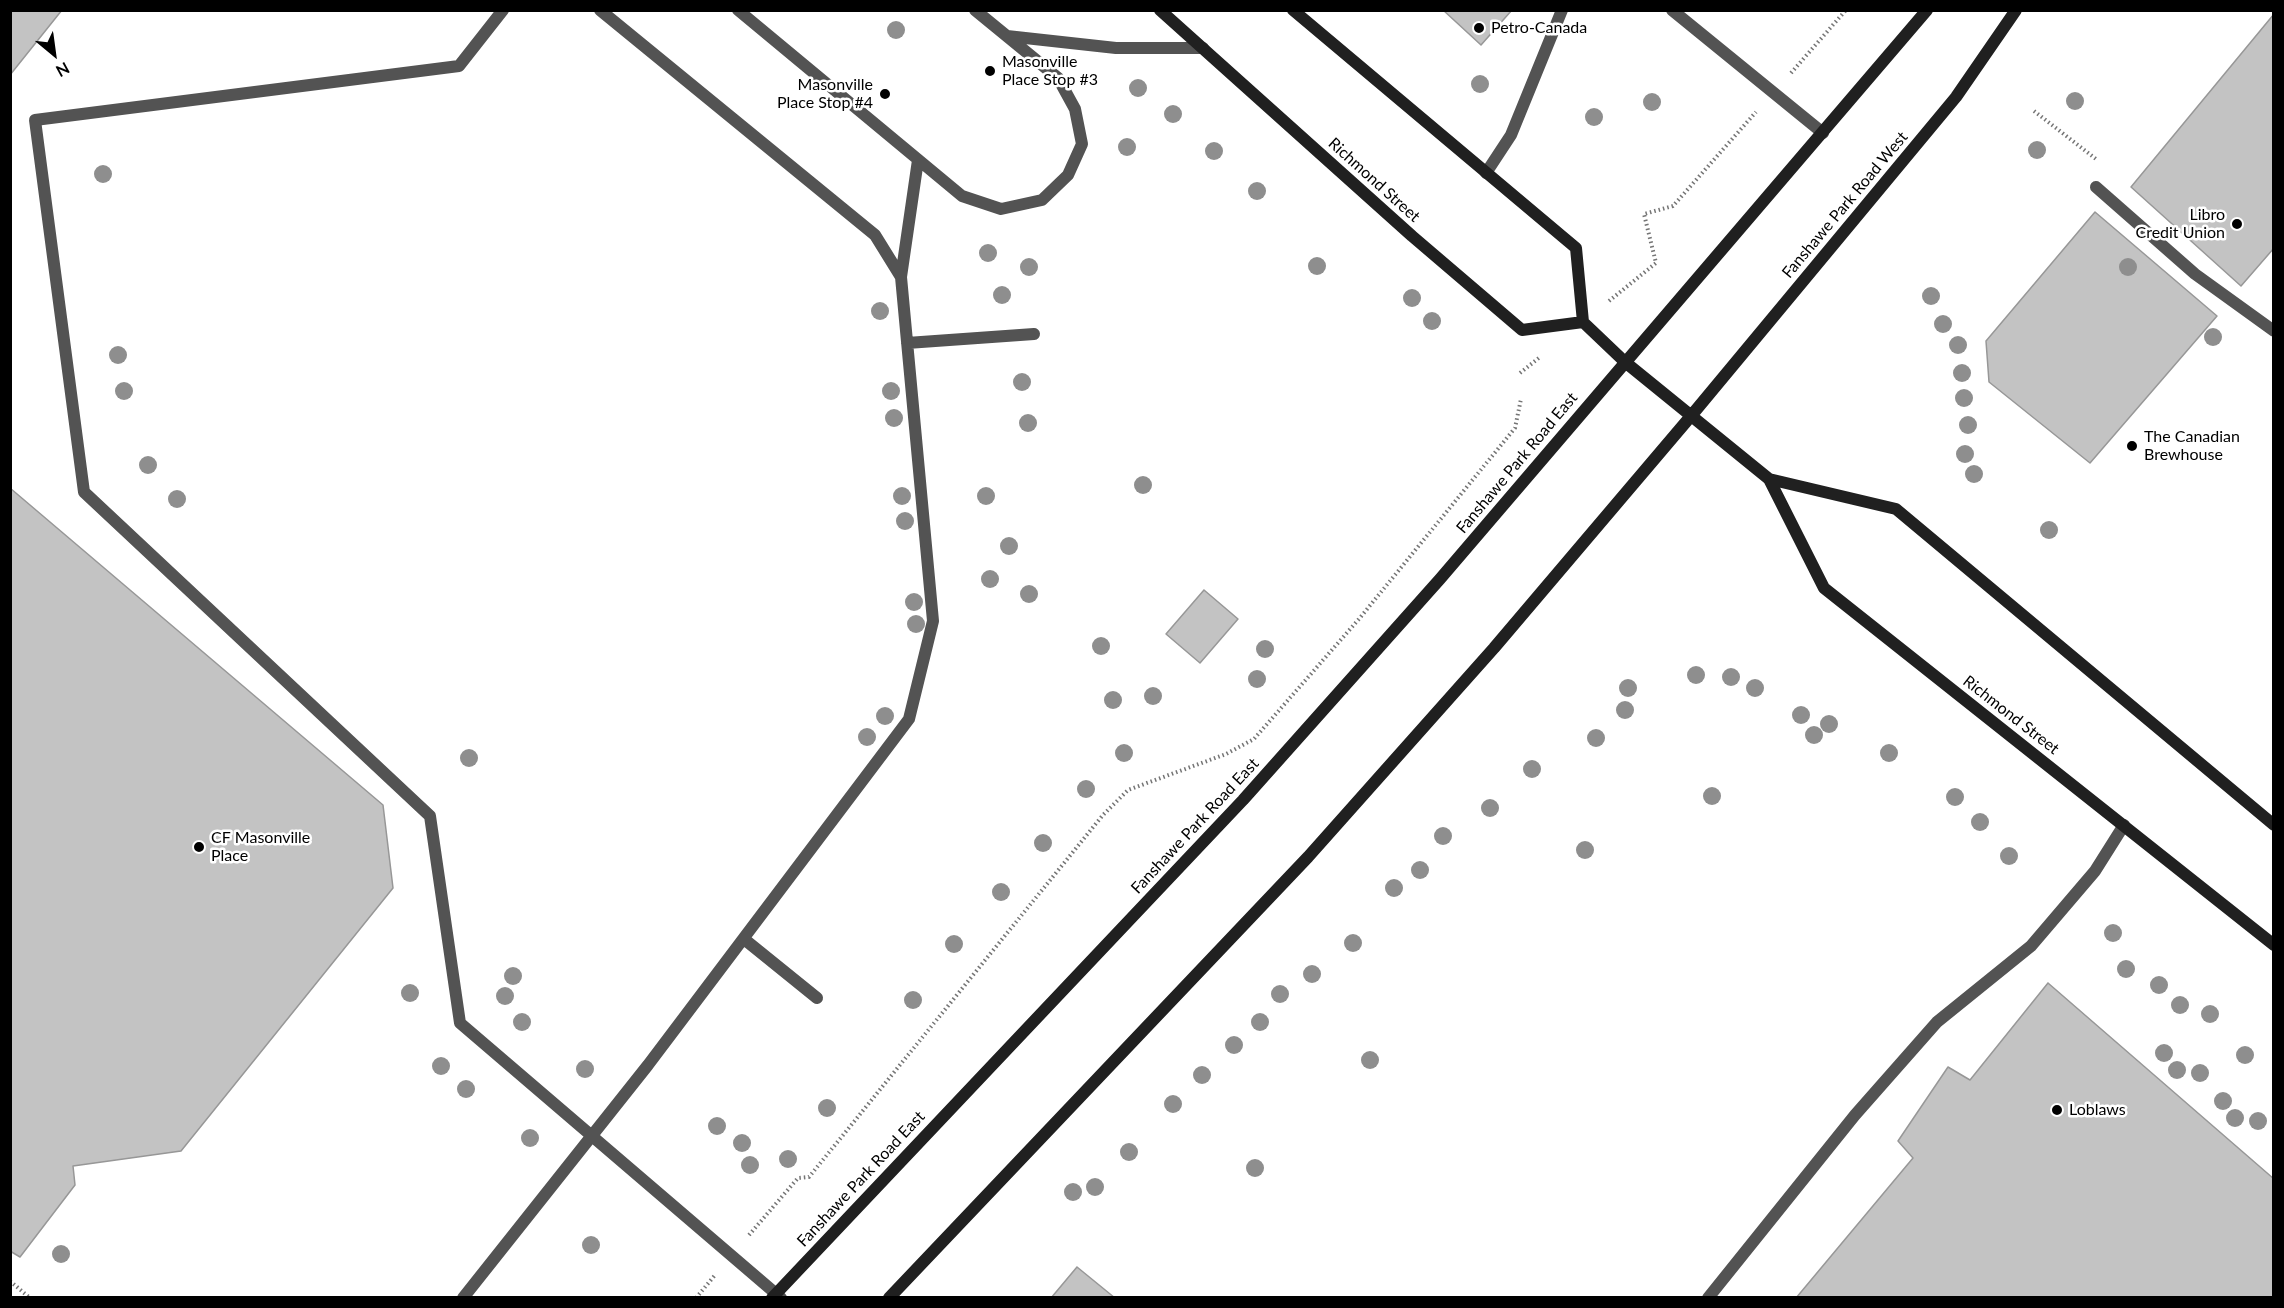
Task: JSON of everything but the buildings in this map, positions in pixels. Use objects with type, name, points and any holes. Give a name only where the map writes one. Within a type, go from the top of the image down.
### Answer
[{"type":"main road","name":"Richmond Street","points":[[1160,10],[1412,236],[1522,330],[1583,322],[1625,362],[1769,479],[1824,588],[2274,945]]},
{"type":"main road","points":[[1293,10],[1576,248],[1583,322]]},
{"type":"main road","points":[[1625,362],[1927,10]]},
{"type":"main road","name":"Fanshawe Park Road West","points":[[1691,416],[1956,97],[2016,10]]},
{"type":"main road","name":"Fanshawe Park Road East","points":[[776,1296],[1243,800],[1440,579],[1625,362]]},
{"type":"main road","points":[[889,1298],[1308,857],[1494,648],[1691,416]]},
{"type":"main road","name":"Richmond Street","points":[[1769,479],[1896,509],[2274,825]]},
{"type":"lane","points":[[503,10],[459,66],[34,120],[84,492],[430,816],[460,1023],[776,1296]]},
{"type":"lane","points":[[600,10],[875,235],[902,277]]},
{"type":"lane","points":[[738,10],[962,196],[1001,209],[1042,200],[1068,175],[1082,144],[1075,109],[1058,78],[975,10]]},
{"type":"lane","points":[[1486,173],[1511,135],[1562,10]]},
{"type":"lane","points":[[1672,10],[1823,133]]},
{"type":"lane","points":[[1006,36],[1116,48],[1203,48]]},
{"type":"lane","points":[[463,1298],[592,1137],[909,719],[933,621],[902,277],[918,160]]},
{"type":"lane","points":[[2096,188],[2195,274],[2274,331]]},
{"type":"lane","points":[[908,343],[1034,334]]},
{"type":"lane","points":[[1708,1298],[1855,1115],[1936,1022],[2031,946],[2095,871],[2124,825]]},
{"type":"lane","points":[[744,939],[817,998]]},
{"type":"path","points":[[1656,263],[1644,214],[1673,206],[1846,10]]},
{"type":"path","points":[[2034,111],[2099,162]]},
{"type":"path","points":[[798,1178],[809,1176],[1103,814],[1128,790],[1226,754],[1254,739],[1359,619],[1515,428],[1521,399]]},
{"type":"path","points":[[10,1281],[30,1298]]},
{"type":"place","name":"Petro-Canada","points":[[1479,28]]},
{"type":"place","name":"Masonville Place Stop #3","points":[[990,71]]},
{"type":"place","name":"Masonville Place Stop #4","points":[[885,94]]},
{"type":"place","name":"Libro Credit Union","points":[[2237,224]]},
{"type":"place","name":"The Canadian Brewhouse","points":[[2132,446]]},
{"type":"place","name":"CF Masonville Place","points":[[199,847]]},
{"type":"place","name":"Loblaws","points":[[2057,1110]]}]
